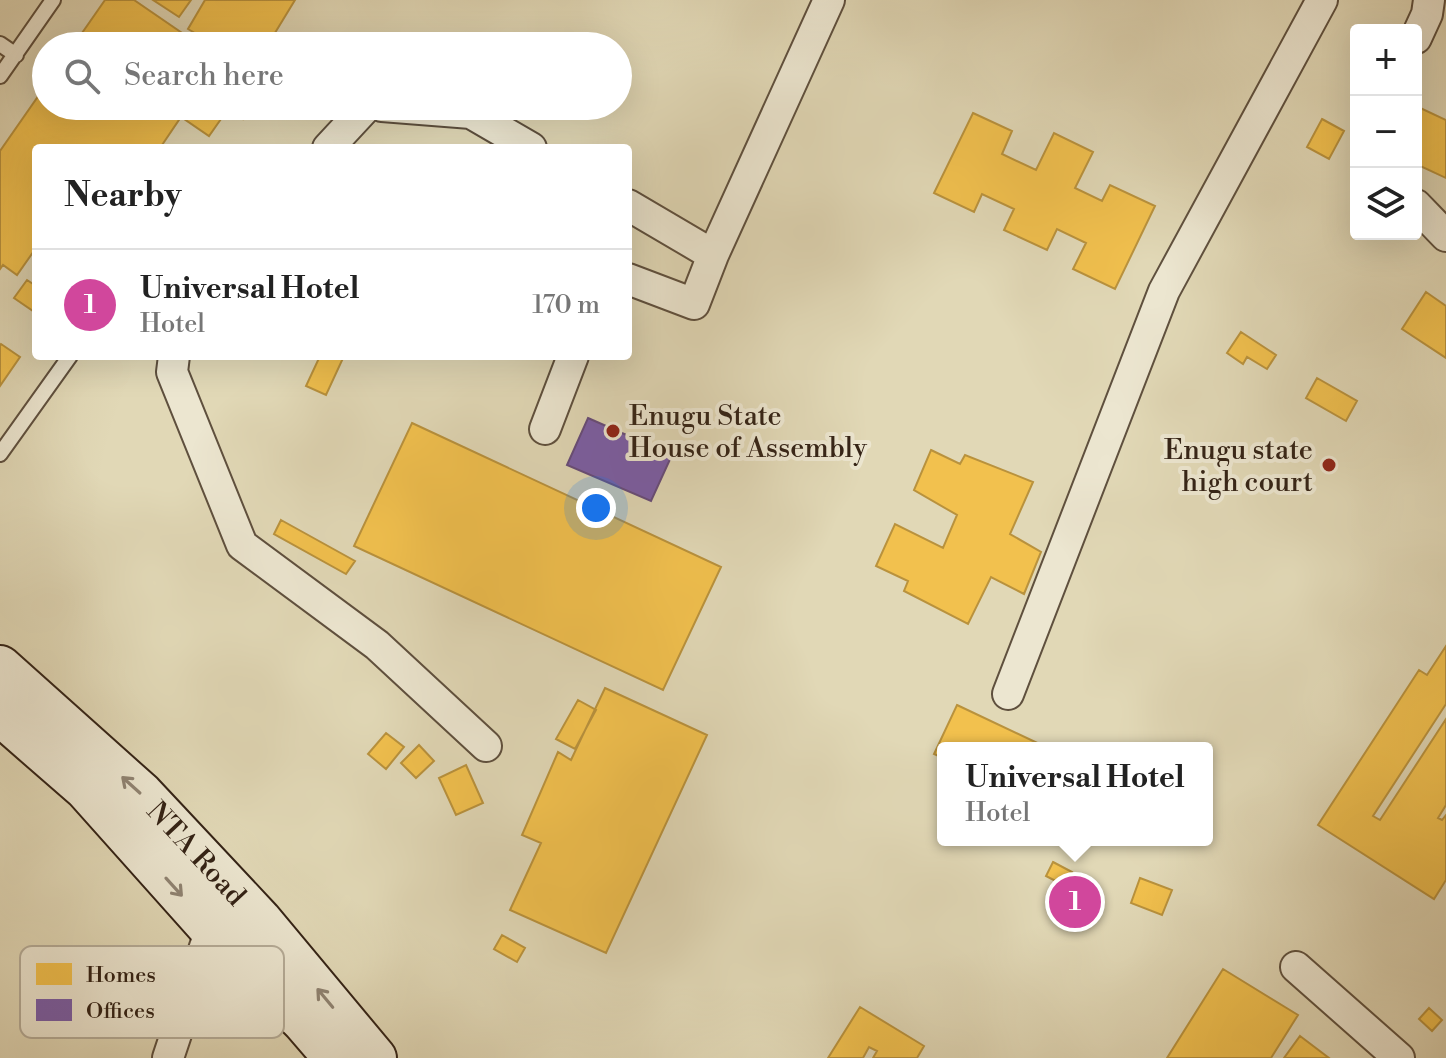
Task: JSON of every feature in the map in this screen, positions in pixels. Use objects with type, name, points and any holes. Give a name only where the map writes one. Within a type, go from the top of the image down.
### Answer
[{"type":"main road","name":"NTA Road","points":[[0,667],[142,794],[282,946]]},
{"type":"main road","name":"NTA Road","points":[[0,714],[86,789],[228,946]]},
{"type":"main road","name":"NTA Road","points":[[284,949],[375,1058]]},
{"type":"main road","name":"NTA Road","points":[[284,1002],[335,1058]]},
{"type":"street","points":[[632,281],[694,304],[713,255],[829,0]]},
{"type":"street","points":[[1008,694],[1164,291],[1322,0]]},
{"type":"street","points":[[1422,25],[1429,0]]},
{"type":"street","points":[[332,144],[354,120]]},
{"type":"street","points":[[483,120],[524,144]]},
{"type":"street","points":[[632,207],[713,255]]},
{"type":"street","points":[[1422,211],[1446,236]]},
{"type":"street","points":[[174,360],[172,372],[242,545],[377,645],[486,746]]},
{"type":"street","points":[[545,429],[571,360]]},
{"type":"street","points":[[205,946],[211,929]]},
{"type":"street","points":[[1296,967],[1399,1058]]},
{"type":"street","points":[[168,1058],[175,1038]]},
{"type":"lane","points":[[0,76],[53,0]]},
{"type":"lane","points":[[0,44],[16,55]]},
{"type":"lane","points":[[0,454],[67,360]]},
{"type":"building: Homes","points":[[105,0],[134,0],[181,32],[83,32]]},
{"type":"building: Homes","points":[[153,0],[191,0],[179,17]]},
{"type":"building: Homes","points":[[205,0],[295,0],[276,32],[193,32],[188,29]]},
{"type":"building: Homes","points":[[32,105],[32,120],[179,120],[163,144],[32,144],[32,254],[17,275],[3,265],[0,269],[0,151]]},
{"type":"building: Homes","points":[[1422,109],[1446,120],[1446,178],[1422,167]]},
{"type":"building: Homes","points":[[973,113],[1012,131],[1002,154],[1036,170],[1054,133],[1093,152],[1075,188],[1102,201],[1110,185],[1155,206],[1115,289],[1073,269],[1086,243],[1057,229],[1047,250],[1004,230],[1014,209],[982,194],[974,212],[934,193]]},
{"type":"building: Homes","points":[[1322,119],[1344,131],[1329,159],[1307,147]]},
{"type":"building: Homes","points":[[185,120],[220,120],[209,136]]},
{"type":"building: Homes","points":[[27,280],[32,283],[32,310],[14,298]]},
{"type":"building: Homes","points":[[1426,292],[1446,306],[1446,358],[1402,329]]},
{"type":"building: Homes","points":[[1241,332],[1276,355],[1267,369],[1247,357],[1243,364],[1227,353]]},
{"type":"building: Homes","points":[[0,345],[20,357],[0,386]]},
{"type":"building: Homes","points":[[318,360],[342,360],[326,395],[306,386]]},
{"type":"building: Homes","points":[[1317,378],[1357,401],[1346,421],[1306,398]]},
{"type":"building: Homes","points":[[412,423],[721,567],[663,690],[354,546]]},
{"type":"building: Homes","points":[[931,450],[960,464],[965,455],[1033,482],[1010,534],[1041,552],[1024,594],[991,577],[968,624],[904,591],[908,581],[876,566],[895,524],[943,548],[957,515],[914,490]]},
{"type":"building: Homes","points":[[281,520],[355,561],[346,574],[274,534]]},
{"type":"building: Homes","points":[[1446,646],[1446,704],[1373,816],[1380,820],[1446,719],[1446,805],[1438,818],[1442,820],[1446,815],[1446,880],[1434,899],[1318,825],[1419,670],[1427,675]]},
{"type":"building: Homes","points":[[605,688],[707,735],[606,953],[510,910],[541,843],[522,835],[558,752],[571,760]]},
{"type":"building: Homes","points":[[578,700],[596,710],[575,749],[556,739]]},
{"type":"building: Homes","points":[[957,705],[1035,742],[940,742]]},
{"type":"building: Homes","points":[[386,733],[404,747],[386,769],[368,754]]},
{"type":"building: Homes","points":[[419,745],[434,761],[416,778],[401,763]]},
{"type":"building: Homes","points":[[466,765],[483,803],[456,815],[439,778]]},
{"type":"building: Homes","points":[[1053,862],[1072,872],[1065,886],[1046,876]]},
{"type":"building: Homes","points":[[1140,878],[1172,890],[1162,915],[1131,903]]},
{"type":"building: Homes","points":[[502,935],[525,948],[517,962],[494,949]]},
{"type":"building: Homes","points":[[1223,969],[1298,1015],[1271,1058],[1167,1058]]},
{"type":"building: Homes","points":[[860,1007],[924,1046],[917,1058],[873,1058],[877,1051],[869,1047],[863,1058],[828,1058]]},
{"type":"building: Homes","points":[[1429,1008],[1442,1020],[1432,1031],[1419,1019]]},
{"type":"building: Homes","points":[[1300,1036],[1329,1058],[1284,1058]]},
{"type":"building: Offices","points":[[588,418],[672,455],[651,501],[567,465]]},
{"type":"place","name":"Enugu State House of Assembly","points":[[613,431]]},
{"type":"place","name":"Enugu state high court","points":[[1329,465]]},
{"type":"place","name":"Universal Hotel","points":[[1075,902]]}]
